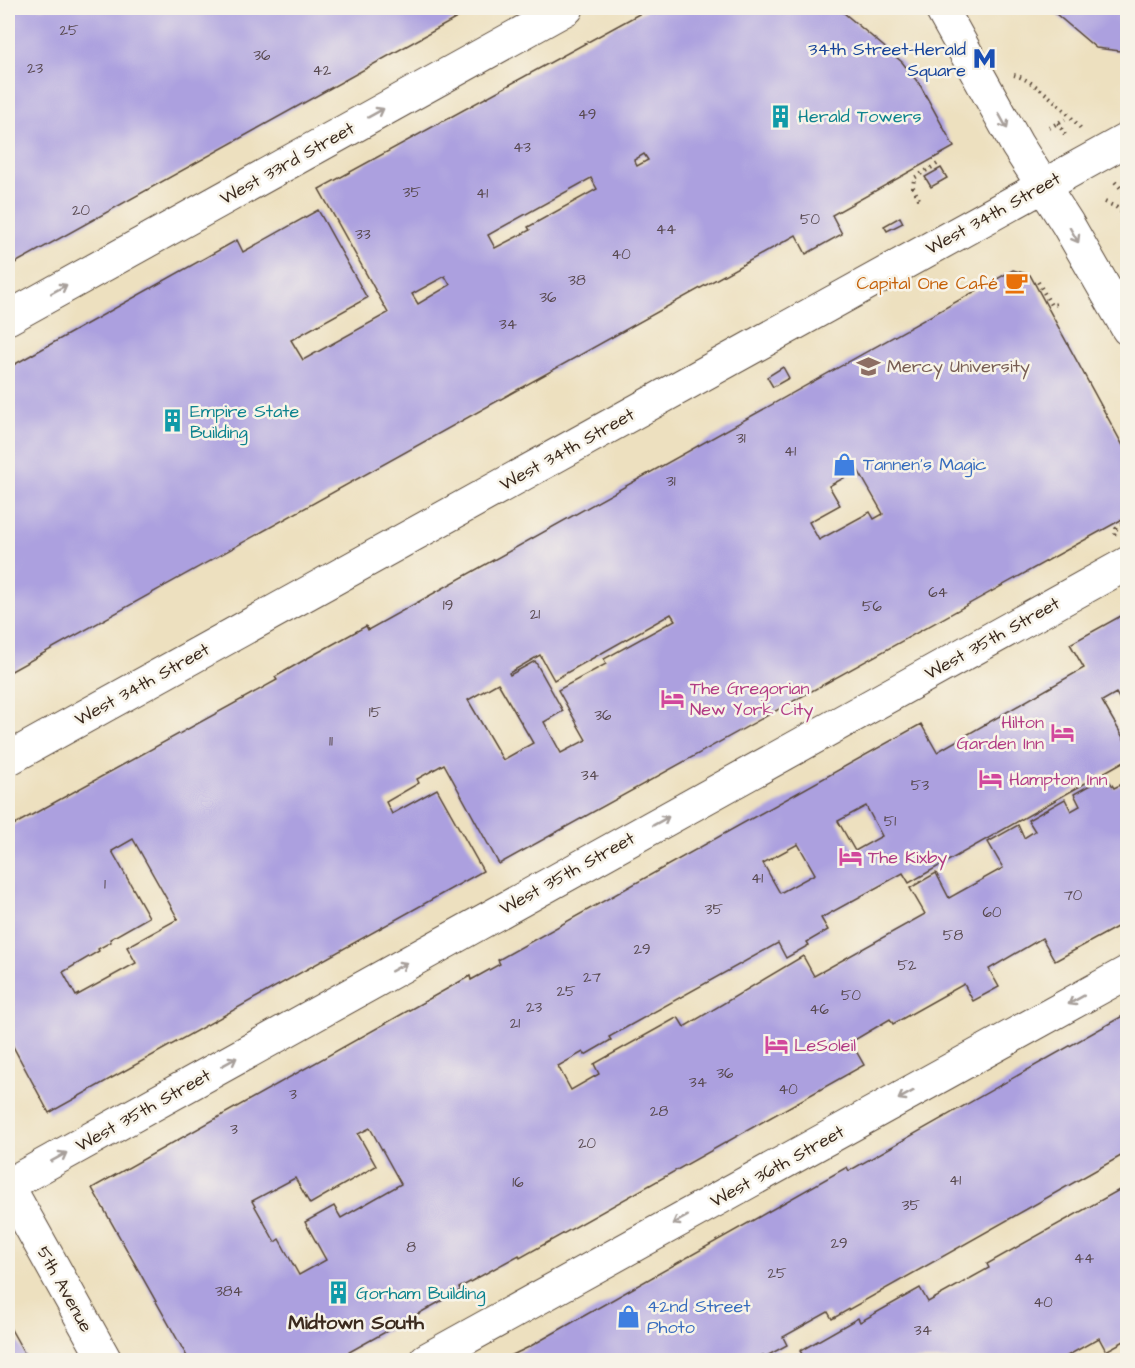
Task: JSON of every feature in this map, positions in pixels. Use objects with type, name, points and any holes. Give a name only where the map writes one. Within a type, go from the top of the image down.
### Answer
[{"type":"main road","name":"West 33rd Street","points":[[8,318],[567,8]]},
{"type":"main road","points":[[941,8],[1042,186],[1067,223],[1128,329]]},
{"type":"main road","name":"West 34th Street","points":[[8,759],[1128,139]]},
{"type":"main road","name":"West 35th Street","points":[[8,1186],[1128,563]]},
{"type":"main road","name":"West 36th Street","points":[[426,1360],[1128,972]]},
{"type":"main road","name":"5th Avenue","points":[[8,1186],[105,1360]]},
{"type":"path","points":[[975,69],[1018,76],[1029,81],[1082,130]]},
{"type":"path","points":[[1049,128],[1065,119]]},
{"type":"path","points":[[1058,123],[1067,139]]},
{"type":"path","points":[[919,199],[913,187],[914,178],[939,164]]},
{"type":"path","points":[[1114,181],[1128,196]]},
{"type":"path","points":[[1105,202],[1116,207],[1128,218]]},
{"type":"path","points":[[1038,282],[1051,305],[1059,304]]},
{"type":"path","points":[[1119,527],[1128,522]]},
{"type":"building","points":[[8,8],[475,8],[8,267]]},
{"type":"building","points":[[650,8],[838,8],[902,62],[920,85],[954,147],[832,215],[842,234],[806,254],[796,235],[8,673],[8,368],[237,240],[243,252],[318,210],[367,298],[291,340],[303,360],[388,313],[319,189]],"holes":[[[644,154],[648,160],[637,166],[634,160]],[[591,178],[597,189],[528,227],[530,230],[495,248],[488,235]],[[445,276],[450,285],[418,304],[412,294]]]},
{"type":"building","points":[[1049,8],[1128,8],[1128,52],[1096,48]]},
{"type":"building","points":[[941,168],[947,178],[931,187],[925,177]]},
{"type":"building","points":[[900,217],[903,223],[887,231],[884,226]]},
{"type":"building","points":[[1013,270],[1030,275],[1128,455],[1128,516],[499,864],[444,764],[417,779],[419,783],[386,802],[392,814],[437,789],[483,871],[49,1113],[8,1037],[8,828],[277,680],[275,677],[366,626],[368,630]],"holes":[[[858,470],[883,514],[874,519],[870,512],[819,540],[809,522],[840,505],[829,486]],[[671,614],[675,620],[604,659],[606,664],[558,690],[586,740],[561,753],[544,722],[563,711],[535,661],[510,675],[509,673],[540,655],[554,680]],[[498,683],[533,743],[503,760],[468,700]],[[133,839],[178,919],[127,947],[136,963],[76,996],[63,972],[99,951],[98,949],[111,942],[110,939],[149,917],[112,851]]]},
{"type":"building","points":[[783,367],[789,378],[773,387],[767,377]]},
{"type":"building","points":[[1128,612],[1128,714],[1116,693],[1102,701],[1128,746],[1128,759],[909,883],[903,873],[821,918],[828,930],[807,942],[809,945],[786,958],[778,943],[609,1037],[611,1040],[585,1055],[583,1052],[558,1066],[571,1090],[599,1074],[594,1064],[678,1017],[684,1027],[803,956],[814,976],[925,914],[910,888],[936,873],[949,898],[1003,868],[988,842],[1018,825],[1024,838],[1035,831],[1028,820],[1065,799],[1071,811],[1080,806],[1074,794],[1106,776],[1114,788],[1128,781],[1128,921],[1055,961],[1042,938],[989,969],[999,987],[973,1001],[964,984],[893,1024],[890,1019],[851,1042],[864,1065],[520,1258],[519,1255],[459,1288],[461,1290],[335,1360],[189,1360],[92,1188],[470,976],[471,980],[500,964],[498,960],[921,724],[937,752],[1084,668],[1070,644]],"holes":[[[866,806],[882,836],[855,851],[838,821]],[[798,844],[815,874],[780,893],[763,863]],[[370,1128],[401,1184],[341,1218],[334,1206],[305,1222],[326,1260],[299,1275],[279,1239],[275,1242],[252,1201],[295,1178],[310,1204],[376,1166],[358,1134]]]},
{"type":"building","points":[[1126,1014],[1128,1152],[832,1319],[828,1312],[783,1337],[787,1345],[765,1357],[763,1355],[753,1360],[502,1360],[529,1347],[847,1167],[849,1171]]},
{"type":"building","points":[[1128,1185],[1128,1339],[1106,1351],[1099,1338],[1060,1360],[806,1360],[800,1351],[858,1318],[860,1322],[920,1288],[928,1302],[989,1268],[987,1264]]},
{"type":"building","points":[[8,1324],[17,1340],[28,1360],[8,1360]]},
{"type":"place","name":"34th Street–Herald Square","points":[[984,59]]},
{"type":"place","name":"Herald Towers","points":[[780,116]]},
{"type":"place","name":"Capital One Café","points":[[1016,283]]},
{"type":"place","name":"Mercy University","points":[[869,366]]},
{"type":"place","name":"Empire State Building","points":[[172,421]]},
{"type":"place","name":"Tannen’s Magic","points":[[845,464]]},
{"type":"place","name":"The Gregorian New York City","points":[[672,698]]},
{"type":"place","name":"Hilton Garden Inn","points":[[1062,732]]},
{"type":"place","name":"Hampton Inn","points":[[991,779]]},
{"type":"place","name":"The Kixby","points":[[850,857]]},
{"type":"place","name":"LeSoleil","points":[[776,1045]]},
{"type":"place","name":"Gorham Building","points":[[338,1293]]},
{"type":"place","name":"42nd Street Photo","points":[[629,1316]]},
{"type":"district","name":"Midtown South","points":[[356,1322]]}]
